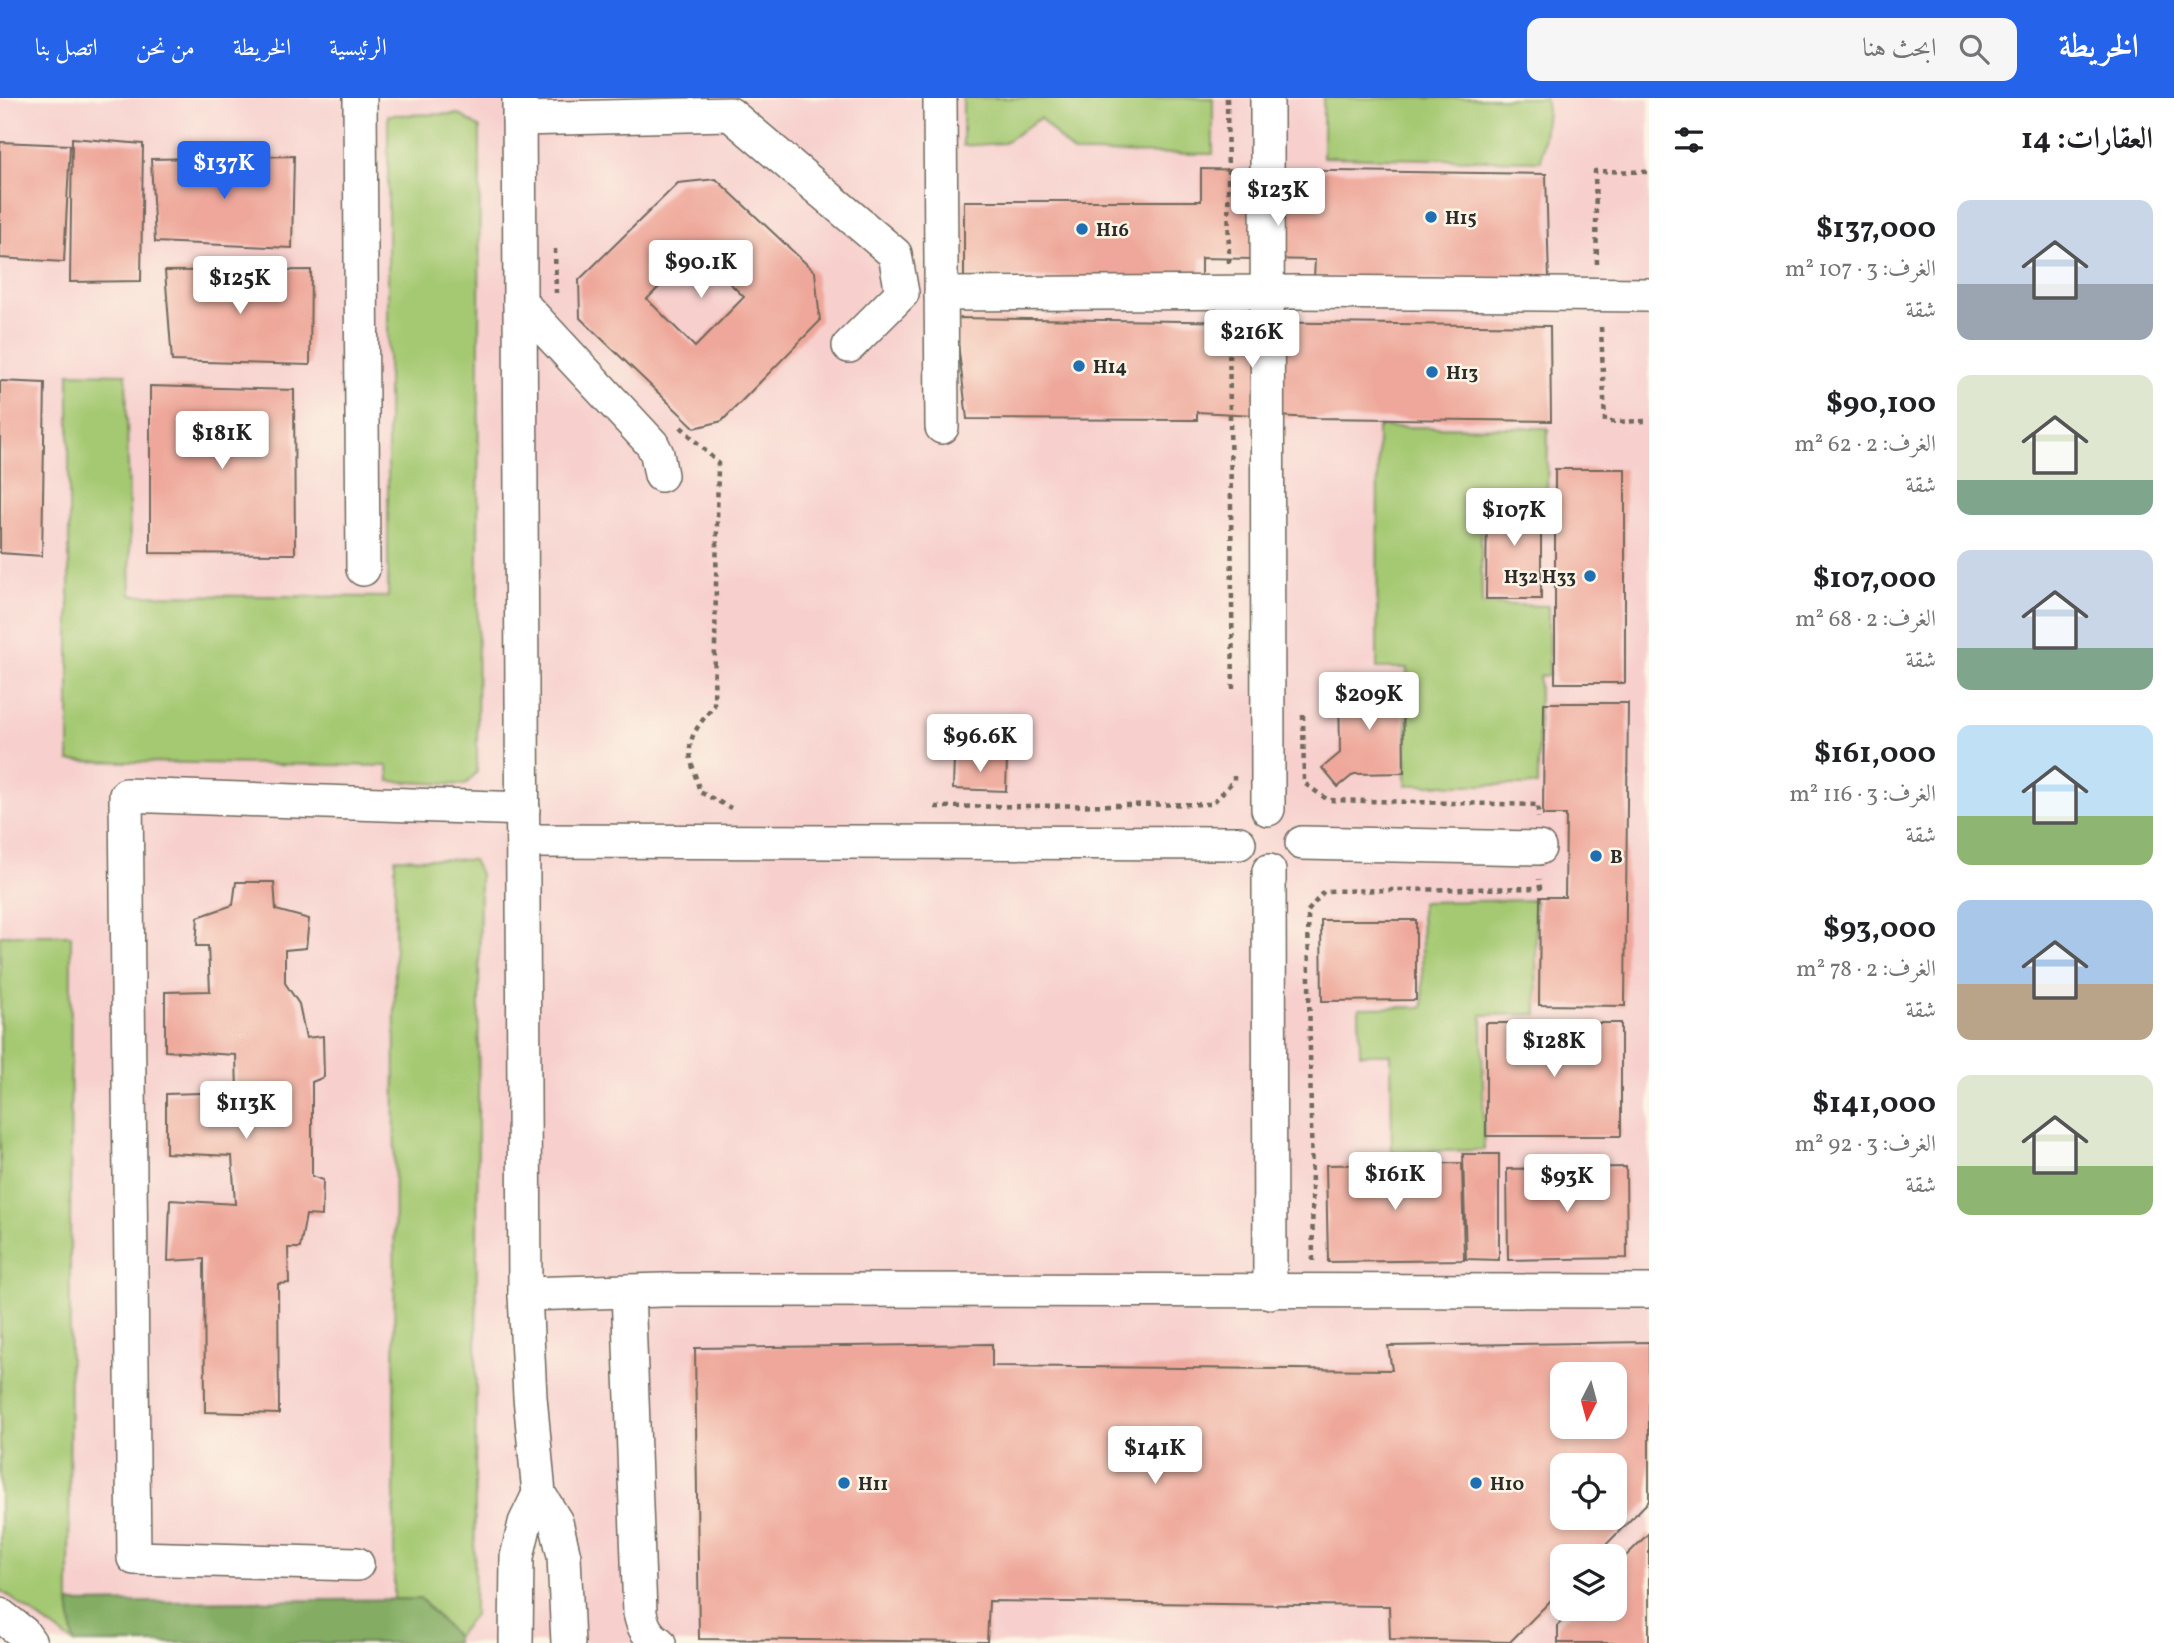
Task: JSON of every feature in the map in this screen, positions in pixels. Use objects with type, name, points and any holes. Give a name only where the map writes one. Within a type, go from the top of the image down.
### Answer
[{"type":"lane","points":[[360,98],[363,569]]},
{"type":"lane","points":[[940,98],[942,427]]},
{"type":"lane","points":[[1267,98],[1268,809]]},
{"type":"lane","points":[[568,1643],[564,1556],[556,1522],[539,1494],[530,1397],[525,1294],[519,109],[730,114],[895,254],[902,293],[849,346]]},
{"type":"lane","points":[[941,294],[1268,292],[1649,295]]},
{"type":"lane","points":[[520,302],[652,444],[661,475]]},
{"type":"lane","points":[[357,1564],[134,1558],[126,795],[523,825],[1240,843]]},
{"type":"lane","points":[[1268,809],[1277,810],[1293,819],[1298,825],[1301,843],[1295,860],[1278,871],[1258,869],[1249,862],[1240,843],[1244,824],[1250,817],[1268,809]]},
{"type":"lane","points":[[1301,843],[1539,848]]},
{"type":"lane","points":[[1269,871],[1270,1293]]},
{"type":"lane","points":[[525,1294],[628,1291],[1649,1291]]},
{"type":"lane","points":[[628,1291],[640,1613],[642,1625],[649,1636],[659,1643]]},
{"type":"lane","points":[[516,1643],[517,1557],[525,1523],[539,1494]]},
{"type":"lane","points":[[0,1615],[23,1633],[30,1643]]},
{"type":"path","points":[[1227,98],[1233,697]]},
{"type":"path","points":[[1597,272],[1595,172],[1649,172]]},
{"type":"path","points":[[555,239],[556,307]]},
{"type":"path","points":[[1601,326],[1605,422],[1649,421]]},
{"type":"path","points":[[680,427],[718,464],[714,706],[695,729],[688,752],[700,792],[733,809]]},
{"type":"path","points":[[1303,713],[1304,783],[1328,800],[1538,805],[1540,888],[1324,891],[1308,911],[1313,1265]]},
{"type":"path","points":[[924,807],[1212,804],[1234,780],[1233,766]]},
{"type":"shaded area","points":[[0,98],[1649,98],[1649,1643],[0,1643]]},
{"type":"green space","points":[[963,98],[1213,98],[1213,154],[1073,153],[1040,118],[1004,143],[963,146]]},
{"type":"green space","points":[[1323,98],[1545,98],[1547,111],[1541,161],[1323,157]]},
{"type":"green space","points":[[459,114],[480,128],[477,772],[465,785],[389,781],[388,766],[69,761],[69,373],[126,374],[131,595],[388,597],[388,115]]},
{"type":"green space","points":[[1378,427],[1548,428],[1547,492],[1480,492],[1482,604],[1548,606],[1549,675],[1539,676],[1538,785],[1406,785],[1407,668],[1377,668]]},
{"type":"green space","points":[[395,858],[473,860],[480,874],[474,1615],[456,1637],[421,1599],[394,1599]]},
{"type":"green space","points":[[1535,900],[1537,1014],[1482,1015],[1484,1150],[1392,1152],[1391,1054],[1360,1054],[1359,1008],[1423,1007],[1421,902]]},
{"type":"green space","points":[[0,935],[71,935],[69,1603],[74,1643],[0,1590]]},
{"type":"green space","points":[[421,1599],[456,1637],[456,1643],[74,1643],[69,1603]]},
{"type":"building","points":[[72,138],[143,144],[141,281],[70,282]]},
{"type":"building","points":[[0,142],[70,145],[64,262],[0,258]]},
{"type":"building","points":[[294,156],[292,248],[155,242],[151,159]]},
{"type":"building","points":[[1201,169],[1546,174],[1549,280],[1314,277],[1315,260],[1201,258],[1201,279],[964,277],[964,201],[1201,201]]},
{"type":"building","points":[[716,179],[815,272],[820,321],[722,421],[695,428],[580,318],[579,280],[678,183]],"holes":[[[696,250],[744,297],[695,347],[647,299]]]},
{"type":"building","points":[[311,270],[310,365],[172,361],[165,271]]},
{"type":"building","points":[[955,318],[1550,326],[1551,421],[1314,418],[1197,412],[1197,420],[967,419]]},
{"type":"building","points":[[0,381],[45,383],[42,556],[0,553]]},
{"type":"building","points":[[150,386],[294,390],[295,554],[150,553]]},
{"type":"building","name":"H32 H33","points":[[1555,469],[1625,469],[1625,683],[1555,683]]},
{"type":"building","points":[[1487,496],[1541,497],[1541,599],[1486,599]]},
{"type":"building","points":[[1403,685],[1404,773],[1354,774],[1338,787],[1322,768],[1340,753],[1339,686]]},
{"type":"building","name":"B","points":[[1544,703],[1628,703],[1625,1006],[1539,1005],[1540,897],[1565,897],[1566,815],[1543,815]]},
{"type":"building","points":[[954,757],[1007,759],[1006,791],[953,789]]},
{"type":"building","points":[[236,882],[274,882],[276,910],[309,919],[306,948],[285,950],[285,983],[299,1004],[306,1038],[323,1036],[324,1077],[312,1082],[312,1176],[323,1180],[322,1216],[306,1215],[300,1248],[288,1248],[289,1283],[278,1284],[279,1414],[205,1412],[204,1259],[168,1261],[170,1200],[235,1204],[232,1156],[166,1153],[166,1094],[237,1092],[236,1055],[165,1051],[165,992],[210,991],[208,946],[196,946],[198,917],[233,905]]},
{"type":"building","points":[[1321,920],[1416,920],[1416,1000],[1322,1001]]},
{"type":"building","points":[[1486,1023],[1621,1023],[1621,1136],[1486,1136]]},
{"type":"building","points":[[1463,1154],[1499,1154],[1499,1260],[1466,1259]]},
{"type":"building","points":[[1462,1163],[1464,1260],[1328,1262],[1326,1165]]},
{"type":"building","points":[[1626,1167],[1627,1258],[1508,1260],[1507,1169]]},
{"type":"building","points":[[1649,1342],[1649,1501],[1627,1523],[1627,1453],[1550,1453],[1550,1530],[1621,1530],[1607,1544],[1550,1544],[1550,1601],[1510,1642],[1390,1639],[1389,1606],[989,1601],[987,1642],[699,1639],[695,1348],[992,1344],[992,1366],[1392,1370],[1388,1346]]},
{"type":"building","points":[[1649,1533],[1649,1643],[1558,1643],[1558,1625],[1562,1621],[1627,1621],[1627,1555]]},
{"type":"place","name":"H15","points":[[1431,217]]},
{"type":"place","name":"H16","points":[[1082,229]]},
{"type":"place","name":"H14","points":[[1079,366]]},
{"type":"place","name":"H13","points":[[1432,372]]},
{"type":"place","name":"H32 H33","points":[[1590,576]]},
{"type":"place","name":"B","points":[[1596,856]]},
{"type":"place","name":"H11","points":[[844,1483]]},
{"type":"place","name":"H10","points":[[1476,1483]]}]
